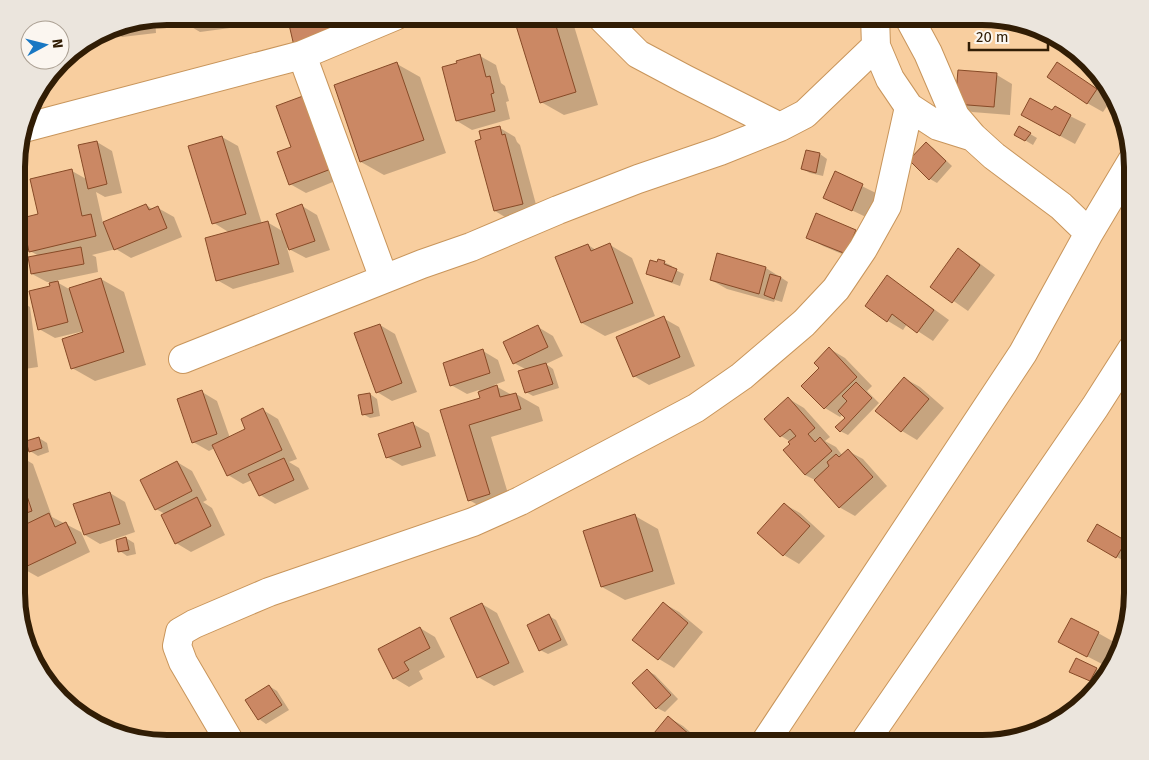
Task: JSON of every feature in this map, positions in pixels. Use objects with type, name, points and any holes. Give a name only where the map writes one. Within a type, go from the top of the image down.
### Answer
[{"type":"street","points":[[31,126],[302,56],[374,25]]},
{"type":"street","points":[[609,25],[638,54],[780,126]]},
{"type":"street","points":[[875,25],[876,46],[890,79],[909,107],[938,126],[972,137]]},
{"type":"street","points":[[913,25],[928,53],[955,116],[972,137],[994,156],[1061,206],[1089,233]]},
{"type":"street","points":[[183,358],[384,279],[472,247],[629,182],[720,151],[780,126],[805,114],[876,46]]},
{"type":"street","points":[[302,56],[384,279]]},
{"type":"street","points":[[226,735],[183,662],[177,646],[180,632],[194,624],[269,592],[473,522],[520,500],[696,408],[742,376],[804,323],[836,289],[863,250],[887,206],[909,107]]},
{"type":"street","points":[[770,735],[1023,353],[1089,233],[1124,174]]},
{"type":"street","points":[[870,735],[1095,408],[1124,362]]},
{"type":"building","points":[[289,25],[340,25],[342,33],[294,46]]},
{"type":"building","points":[[516,25],[556,25],[576,92],[540,103]]},
{"type":"building","points":[[480,54],[486,77],[490,76],[494,93],[491,94],[495,111],[456,121],[442,67]]},
{"type":"building","points":[[397,62],[424,140],[360,162],[334,85]]},
{"type":"building","points":[[1057,62],[1097,89],[1087,104],[1047,77]]},
{"type":"building","points":[[958,70],[997,73],[994,107],[955,104]]},
{"type":"building","points":[[303,96],[331,169],[289,185],[277,152],[291,147],[276,106]]},
{"type":"building","points":[[1030,98],[1052,110],[1055,106],[1071,115],[1060,136],[1021,115]]},
{"type":"building","points":[[500,126],[502,135],[505,134],[523,204],[494,211],[475,141],[481,139],[479,131]]},
{"type":"building","points":[[1019,126],[1031,133],[1025,141],[1014,135]]},
{"type":"building","points":[[222,136],[246,214],[212,224],[188,146]]},
{"type":"building","points":[[97,141],[107,184],[88,189],[78,145]]},
{"type":"building","points":[[926,142],[946,161],[929,180],[909,160]]},
{"type":"building","points":[[806,150],[820,153],[816,173],[801,169]]},
{"type":"building","points":[[72,169],[82,216],[91,214],[96,236],[29,252],[25,233],[25,217],[38,214],[30,179]]},
{"type":"building","points":[[835,171],[863,184],[852,211],[823,198]]},
{"type":"building","points":[[146,204],[149,210],[158,206],[167,228],[114,250],[103,222]]},
{"type":"building","points":[[302,204],[315,241],[289,250],[276,214]]},
{"type":"building","points":[[816,213],[856,230],[846,254],[806,238]]},
{"type":"building","points":[[268,221],[279,264],[216,281],[205,238]]},
{"type":"building","points":[[610,243],[633,303],[581,323],[555,257],[588,244],[591,251]]},
{"type":"building","points":[[81,247],[84,264],[31,274],[28,257]]},
{"type":"building","points":[[958,248],[980,265],[952,303],[930,287]]},
{"type":"building","points":[[717,253],[766,267],[759,294],[710,280]]},
{"type":"building","points":[[658,259],[665,261],[664,264],[677,269],[672,282],[646,274],[650,260],[657,262]]},
{"type":"building","points":[[770,274],[781,277],[774,299],[764,295]]},
{"type":"building","points":[[887,275],[934,310],[917,333],[892,314],[887,322],[865,306]]},
{"type":"building","points":[[101,278],[124,352],[71,369],[62,339],[83,332],[69,288]]},
{"type":"building","points":[[58,281],[68,322],[38,330],[29,291],[50,286],[49,283]]},
{"type":"building","points":[[664,316],[680,357],[633,377],[616,337]]},
{"type":"building","points":[[380,324],[402,383],[376,393],[354,333]]},
{"type":"building","points":[[538,325],[548,347],[513,364],[503,342]]},
{"type":"building","points":[[829,347],[857,377],[824,409],[801,386],[819,368],[814,363]]},
{"type":"building","points":[[483,349],[490,373],[450,386],[443,363]]},
{"type":"building","points":[[546,363],[553,384],[525,393],[518,371]]},
{"type":"building","points":[[904,377],[929,399],[901,432],[875,411]]},
{"type":"building","points":[[856,382],[872,398],[840,432],[835,427],[845,418],[838,411],[847,401],[842,396]]},
{"type":"building","points":[[497,385],[500,397],[516,393],[521,409],[469,425],[490,494],[468,501],[440,410],[480,398],[478,392]]},
{"type":"building","points":[[202,390],[217,434],[192,443],[177,399]]},
{"type":"building","points":[[370,393],[373,413],[362,415],[358,395]]},
{"type":"building","points":[[788,397],[815,428],[808,434],[815,442],[820,437],[832,451],[805,475],[783,450],[790,444],[788,442],[796,436],[790,429],[780,437],[764,419]]},
{"type":"building","points":[[263,408],[282,450],[227,476],[212,445],[245,429],[241,419]]},
{"type":"building","points":[[413,422],[421,447],[386,458],[378,434]]},
{"type":"building","points":[[39,437],[42,448],[29,452],[26,441]]},
{"type":"building","points":[[848,449],[873,477],[839,508],[814,480],[829,466],[827,462],[836,454],[839,457]]},
{"type":"building","points":[[284,458],[294,480],[259,496],[248,474]]},
{"type":"building","points":[[177,461],[192,491],[155,510],[140,480]]},
{"type":"building","points":[[25,490],[32,511],[25,514]]},
{"type":"building","points":[[110,492],[120,524],[84,535],[73,504]]},
{"type":"building","points":[[197,497],[211,526],[175,544],[161,515]]},
{"type":"building","points":[[784,503],[810,526],[783,556],[757,533]]},
{"type":"building","points":[[49,513],[55,527],[66,522],[76,543],[25,567],[25,525]]},
{"type":"building","points":[[635,514],[653,571],[601,587],[583,531]]},
{"type":"building","points":[[1097,524],[1124,540],[1124,544],[1116,558],[1087,541]]},
{"type":"building","points":[[126,537],[129,550],[118,552],[116,540]]},
{"type":"building","points":[[663,602],[688,623],[658,660],[632,640]]},
{"type":"building","points":[[482,603],[509,663],[477,678],[450,618]]},
{"type":"building","points":[[549,614],[561,640],[539,651],[527,625]]},
{"type":"building","points":[[1071,618],[1099,632],[1087,657],[1058,642]]},
{"type":"building","points":[[420,627],[430,648],[404,662],[409,670],[393,679],[378,649]]},
{"type":"building","points":[[1076,658],[1097,668],[1090,681],[1069,672]]},
{"type":"building","points":[[647,669],[671,695],[656,709],[632,683]]},
{"type":"building","points":[[269,685],[282,705],[258,720],[245,700]]},
{"type":"building","points":[[668,716],[690,735],[652,735]]}]
